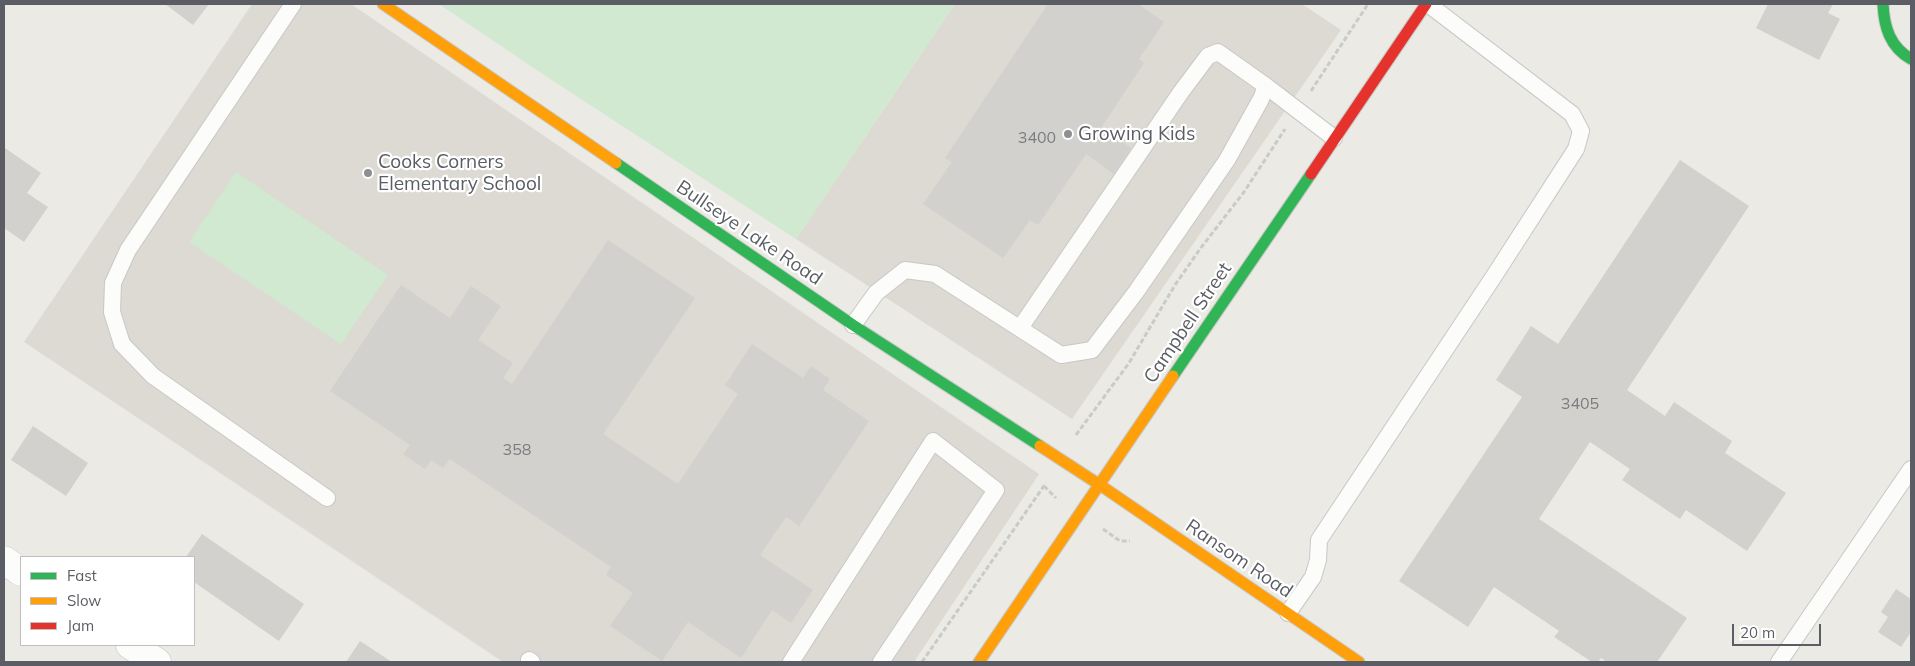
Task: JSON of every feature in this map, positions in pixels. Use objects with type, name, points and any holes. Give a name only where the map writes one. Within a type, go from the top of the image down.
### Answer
[{"type":"main road","name":"Bullseye Lake Road","points":[[383,4],[853,325],[1100,485]]},
{"type":"main road","name":"Campbell Street","points":[[979,662],[1427,4]]},
{"type":"main road","points":[[1883,4],[1883,19],[1894,46],[1911,59]]},
{"type":"main road","name":"Ransom Road","points":[[1100,485],[1359,662]]},
{"type":"street","points":[[4,560],[20,571]]},
{"type":"street","points":[[132,646],[157,662]]},
{"type":"lane","points":[[293,4],[128,250],[113,283],[112,312],[122,344],[152,376],[327,498]]},
{"type":"lane","points":[[1288,613],[1313,576],[1318,560],[1319,540],[1576,149],[1581,131],[1572,114],[1427,4]]},
{"type":"lane","points":[[1024,331],[1181,92],[1208,56],[1218,52],[1334,138]]},
{"type":"lane","points":[[853,325],[876,293],[905,270],[935,274],[1060,355],[1092,350],[1136,292],[1227,160],[1262,99],[1266,86]]},
{"type":"lane","points":[[791,662],[933,441],[996,490],[881,662]]},
{"type":"lane","points":[[1779,662],[1911,469]]},
{"type":"path","points":[[922,662],[1084,422],[1129,363],[1175,285],[1200,248],[1244,192],[1368,4]]},
{"type":"shaded area","name":"Cooks Corners Elementary School","points":[[252,4],[351,4],[1039,474],[914,662],[503,662],[24,342]]},
{"type":"shaded area","name":"Growing Kids","points":[[955,4],[1302,4],[1341,30],[1072,419],[796,239]]},
{"type":"green space","points":[[439,4],[955,4],[796,239],[541,73]]},
{"type":"green space","points":[[236,172],[388,275],[341,344],[189,242]]},
{"type":"building","points":[[165,4],[209,4],[193,25]]},
{"type":"building","name":"Growing Kids","points":[[1048,4],[1138,4],[1164,22],[1139,59],[1144,63],[1101,128],[1131,148],[1114,174],[1086,154],[1038,225],[1030,220],[1003,258],[923,204],[952,162],[945,158]]},
{"type":"building","points":[[1768,4],[1833,4],[1828,13],[1840,19],[1819,60],[1756,28]]},
{"type":"building","points":[[5,148],[41,173],[27,193],[48,207],[24,242],[4,228]]},
{"type":"building","points":[[1680,160],[1749,206],[1627,390],[1665,416],[1674,402],[1732,441],[1725,453],[1786,493],[1747,551],[1686,510],[1680,519],[1622,480],[1630,469],[1590,442],[1539,519],[1687,618],[1657,662],[1607,662],[1601,658],[1598,662],[1592,662],[1554,637],[1559,631],[1494,587],[1468,627],[1399,581],[1522,397],[1496,380],[1531,326],[1558,344]]},
{"type":"building","points":[[608,240],[695,298],[603,434],[678,484],[738,394],[725,385],[752,344],[803,378],[811,366],[830,379],[823,390],[869,421],[799,526],[786,517],[760,555],[813,590],[791,623],[772,610],[741,658],[688,622],[662,661],[610,626],[633,593],[606,575],[611,567],[450,459],[443,468],[431,460],[425,469],[403,454],[410,445],[330,391],[401,285],[450,318],[471,286],[501,306],[478,340],[513,363],[503,378],[512,384]]},
{"type":"building","points":[[33,426],[88,463],[66,496],[11,460]]},
{"type":"building","points":[[202,534],[304,604],[279,641],[195,583],[195,556],[187,556]]},
{"type":"building","points":[[1896,589],[1911,599],[1911,632],[1901,647],[1878,632],[1888,617],[1881,612]]},
{"type":"building","points":[[360,641],[392,662],[346,662]]},
{"type":"traffic: fast","points":[[1883,4],[1885,21],[1893,42],[1898,49],[1911,59]]},
{"type":"traffic: fast","points":[[616,163],[853,325],[1040,446]]},
{"type":"traffic: fast","points":[[1173,376],[1311,174]]},
{"type":"traffic: slow","points":[[383,4],[616,163]]},
{"type":"traffic: slow","points":[[979,662],[1173,376]]},
{"type":"traffic: slow","points":[[1040,446],[1359,662]]},
{"type":"traffic: jam","points":[[1311,174],[1426,4]]},
{"type":"place","name":"Growing Kids","points":[[1068,134]]},
{"type":"place","name":"Cooks Corners Elementary School","points":[[368,173]]}]
